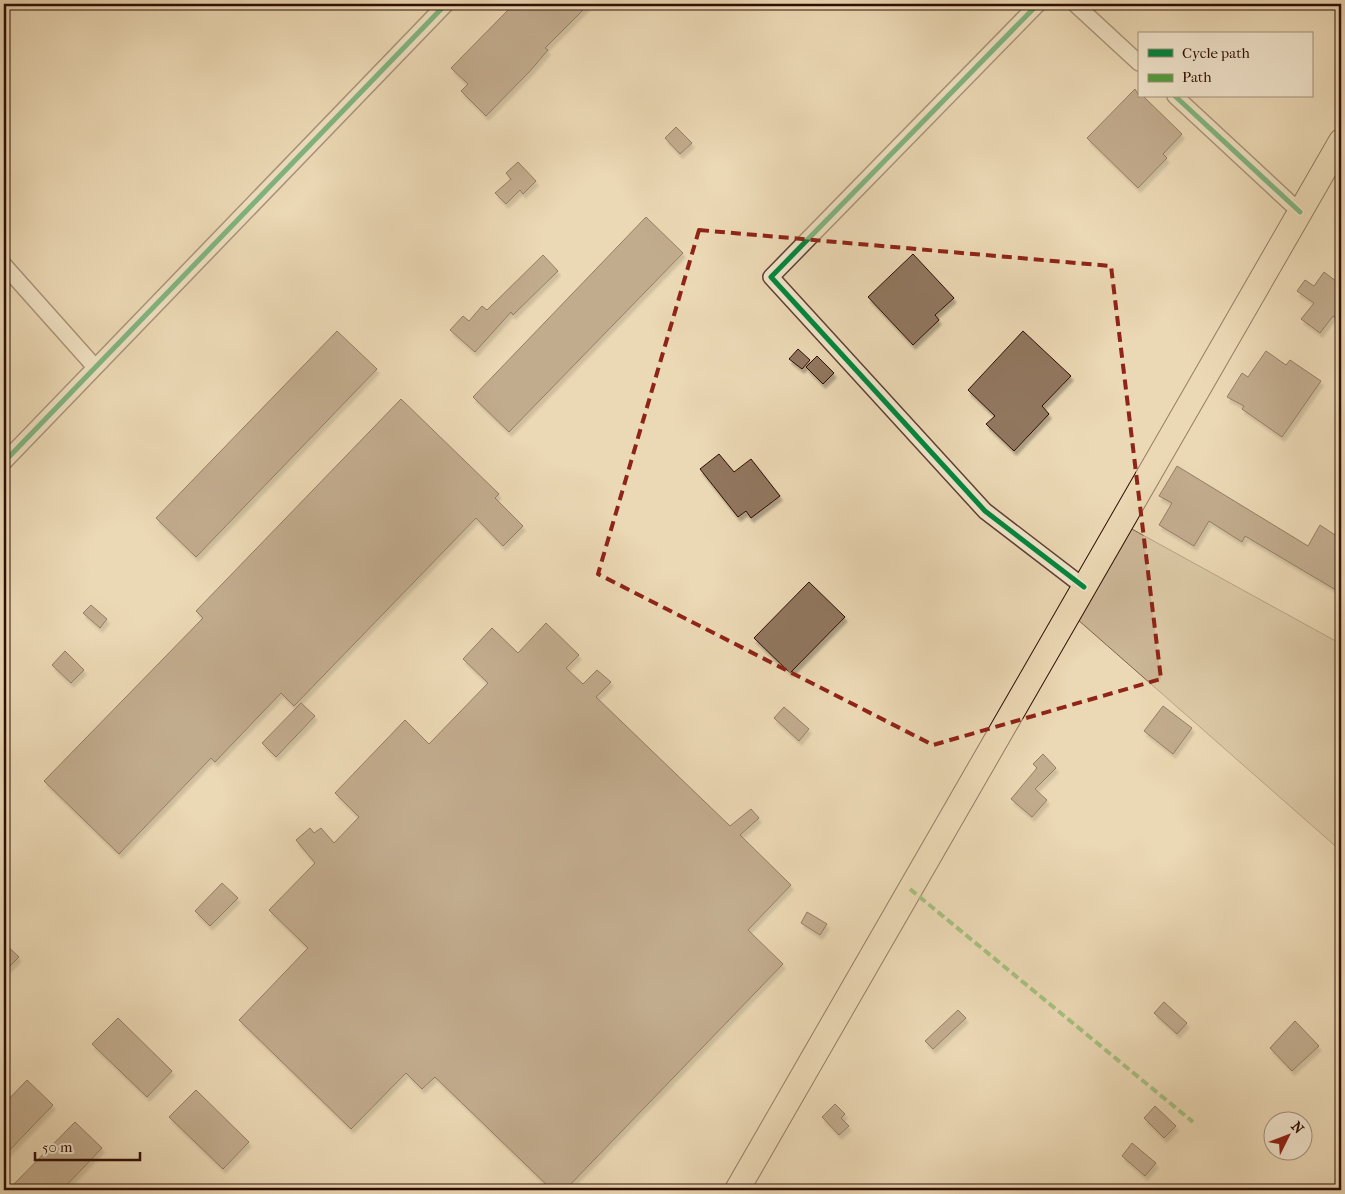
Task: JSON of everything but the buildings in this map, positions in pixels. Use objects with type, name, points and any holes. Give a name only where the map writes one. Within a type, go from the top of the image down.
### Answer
[{"type":"main road","points":[[737,1190],[1341,141]]},
{"type":"street","points":[[4,462],[446,4]]},
{"type":"street","points":[[1038,4],[771,277],[985,510],[1084,587]]},
{"type":"street","points":[[1075,4],[1138,62]]},
{"type":"street","points":[[1176,98],[1300,212]]},
{"type":"street","points":[[4,265],[95,367]]},
{"type":"highlighted area","points":[[699,230],[1111,266],[1161,679],[933,745],[598,574]]},
{"type":"shaded area","points":[[1130,528],[1341,644],[1341,851],[1077,619]]},
{"type":"marked path","points":[[910,889],[1193,1122]]},
{"type":"cycle path","points":[[4,462],[446,4]]},
{"type":"cycle path","points":[[1038,4],[771,277],[985,511],[1084,587]]},
{"type":"cycle path","points":[[1177,98],[1300,212]]}]
